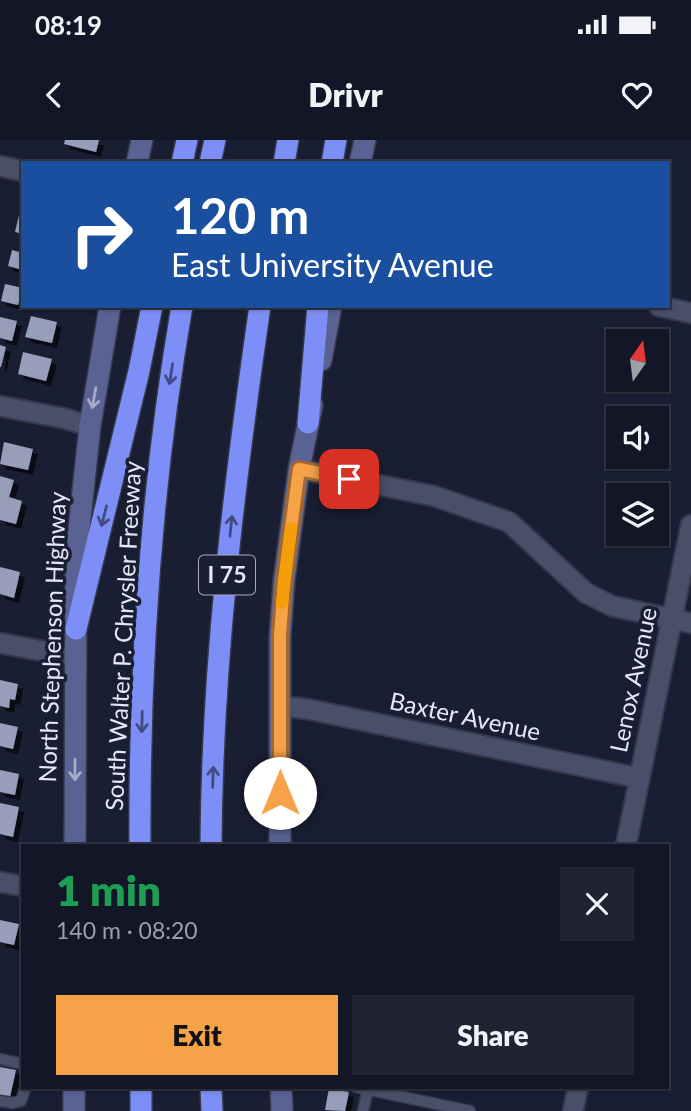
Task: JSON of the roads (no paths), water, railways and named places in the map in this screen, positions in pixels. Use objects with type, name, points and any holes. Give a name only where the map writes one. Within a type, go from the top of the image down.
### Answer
[{"type":"highway","points":[[182,161],[187,140]]},
{"type":"highway","points":[[210,161],[215,140]]},
{"type":"highway","points":[[284,161],[288,140]]},
{"type":"highway","points":[[332,161],[336,140]]},
{"type":"highway","points":[[76,629],[139,371],[152,308]]},
{"type":"highway","name":"South Walter P. Chrysler Freeway","points":[[140,844],[143,677],[148,599],[159,469],[182,308]]},
{"type":"highway","name":"I 75","points":[[211,844],[214,753],[231,526],[260,308]]},
{"type":"highway","points":[[308,423],[318,308]]},
{"type":"highway","points":[[141,1089],[141,1111]]},
{"type":"highway","points":[[211,1089],[212,1111]]},
{"type":"main road","points":[[137,161],[142,140]]},
{"type":"main road","points":[[360,161],[365,140]]},
{"type":"main road","name":"North Stephenson Highway","points":[[75,844],[76,556],[90,426],[110,308]]},
{"type":"main road","points":[[280,844],[281,623],[284,581],[299,469],[331,308]]},
{"type":"main road","points":[[74,1089],[74,1111]]},
{"type":"main road","points":[[281,1089],[282,1111]]},
{"type":"street","points":[[0,166],[21,171]]},
{"type":"street","points":[[668,308],[691,313]]},
{"type":"street","points":[[0,406],[90,426]]},
{"type":"street","points":[[299,469],[434,496],[509,522],[586,593],[612,606],[682,622]]},
{"type":"street","name":"Lenox Avenue","points":[[626,844],[639,778],[682,622],[691,525]]},
{"type":"street","points":[[0,643],[75,657]]},
{"type":"street","name":"Baxter Avenue","points":[[280,706],[314,710],[639,778]]},
{"type":"street","points":[[0,881],[21,886]]},
{"type":"street","points":[[573,1111],[578,1089]]},
{"type":"lane","points":[[0,1059],[17,1065]]},
{"type":"lane","points":[[4,1100],[13,1103],[21,1101],[25,1089]]},
{"type":"lane","points":[[363,1111],[368,1089],[470,1111]]}]
